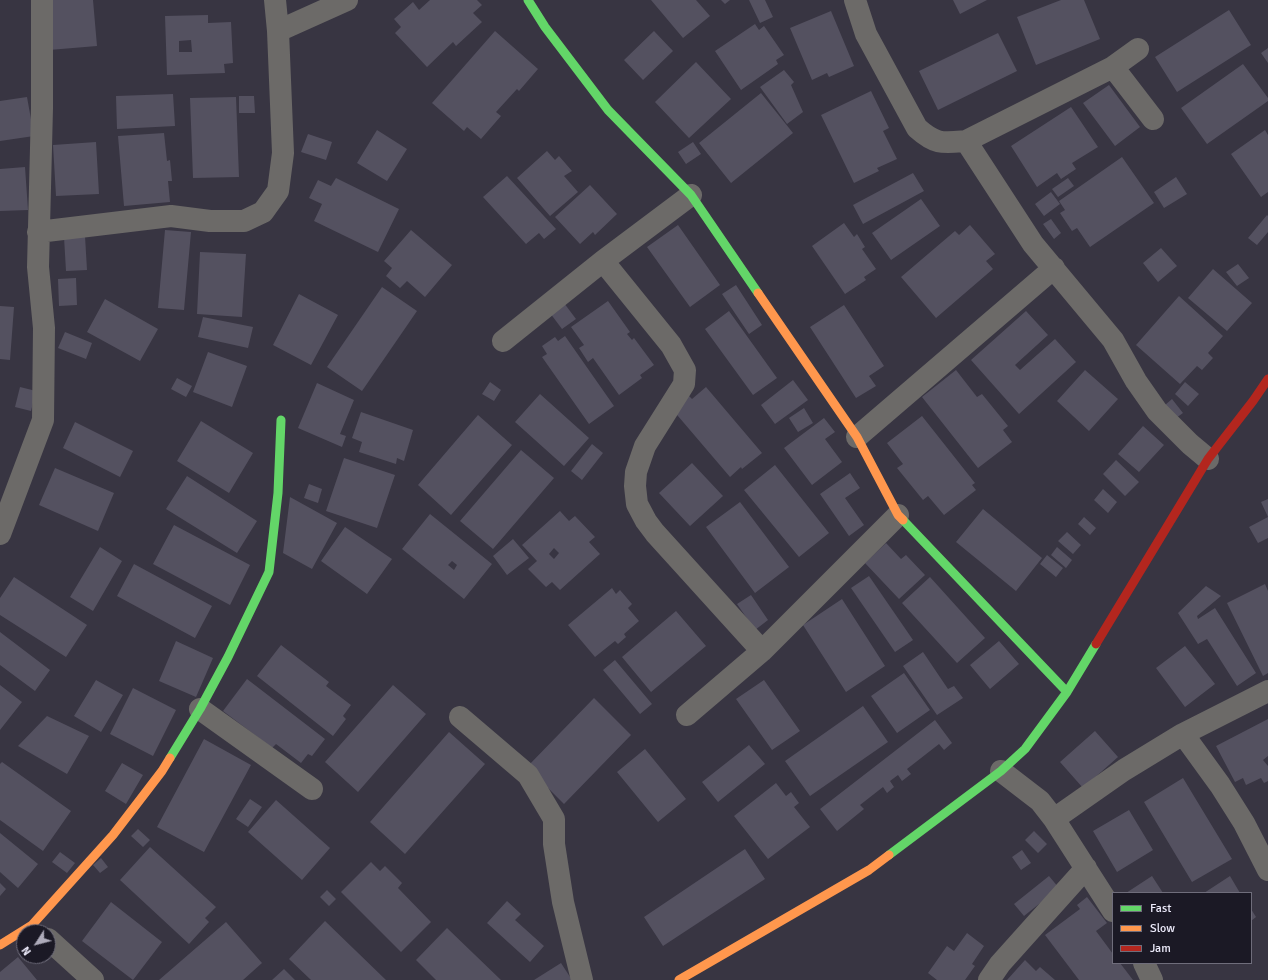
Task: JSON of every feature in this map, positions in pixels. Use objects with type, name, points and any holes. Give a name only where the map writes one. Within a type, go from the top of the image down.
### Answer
[{"type":"street","points":[[0,534],[43,420],[44,328],[38,267],[42,108],[42,0]]},
{"type":"street","points":[[38,232],[171,216],[210,221],[244,221],[263,212],[278,191],[283,153],[278,30],[275,0]]},
{"type":"street","points":[[278,30],[347,0]]},
{"type":"street","points":[[528,0],[545,27],[608,110],[691,195],[857,437],[898,515],[1067,692]]},
{"type":"street","points":[[854,0],[866,34],[917,128],[940,143],[966,141],[1113,67],[1138,48]]},
{"type":"street","points":[[1113,67],[1153,119]]},
{"type":"street","points":[[966,141],[1033,244],[1113,340],[1136,381],[1157,411],[1190,444],[1208,459]]},
{"type":"street","points":[[502,341],[603,261],[691,195]]},
{"type":"street","points":[[603,261],[671,345],[685,370],[684,384],[645,446],[636,472],[635,486],[637,504],[646,521],[655,533],[762,650]]},
{"type":"street","points":[[857,437],[1054,268]]},
{"type":"street","points":[[679,980],[869,870],[1001,771],[1025,749],[1067,692],[1208,459],[1268,379]]},
{"type":"street","points":[[39,924],[113,835],[162,771],[200,709],[228,657],[270,572],[272,538],[278,493],[280,420]]},
{"type":"street","points":[[687,715],[762,650],[898,515]]},
{"type":"street","points":[[1054,819],[1124,770],[1183,734],[1268,691]]},
{"type":"street","points":[[200,709],[312,789]]},
{"type":"street","points":[[460,717],[528,776],[554,819],[554,844],[563,902],[582,980]]},
{"type":"street","points":[[1183,734],[1220,785],[1244,823],[1268,870]]},
{"type":"street","points":[[1001,771],[1040,801],[1054,819],[1112,910]]},
{"type":"street","points":[[989,980],[1000,964],[1086,868]]},
{"type":"street","points":[[0,945],[16,937]]},
{"type":"street","points":[[56,946],[93,980]]},
{"type":"street","points":[[1144,964],[1152,980]]},
{"type":"building","points":[[44,0],[93,0],[97,46],[49,50]]},
{"type":"building","points":[[430,0],[477,0],[482,5],[473,13],[482,22],[456,46],[453,42],[427,67],[395,33],[401,27],[394,19],[413,2],[419,10]]},
{"type":"building","points":[[651,0],[696,0],[710,16],[683,38]]},
{"type":"building","points":[[721,0],[730,0],[725,4]]},
{"type":"building","points":[[749,0],[765,0],[773,17],[760,23]]},
{"type":"building","points":[[953,0],[987,0],[960,14]]},
{"type":"building","points":[[1061,0],[1084,0],[1100,39],[1036,65],[1017,17]]},
{"type":"building","points":[[1229,10],[1251,45],[1177,92],[1155,57]]},
{"type":"building","points":[[831,11],[854,66],[829,77],[827,73],[812,80],[790,28]]},
{"type":"building","points":[[208,15],[208,23],[231,22],[233,63],[224,64],[225,73],[167,75],[165,16]],"holes":[[[191,40],[192,52],[179,52],[179,41]]]},
{"type":"building","points":[[755,24],[759,30],[764,26],[784,55],[776,60],[778,64],[741,90],[715,51]]},
{"type":"building","points":[[495,31],[538,69],[519,91],[517,89],[496,112],[501,116],[481,139],[467,127],[464,131],[432,103]]},
{"type":"building","points":[[654,31],[673,51],[643,80],[624,60]]},
{"type":"building","points":[[998,33],[1017,71],[938,110],[919,71]]},
{"type":"building","points":[[1268,48],[1268,63],[1261,53]]},
{"type":"building","points":[[696,62],[731,99],[689,138],[655,102]]},
{"type":"building","points":[[1243,64],[1268,98],[1268,101],[1207,144],[1181,108]]},
{"type":"building","points":[[784,70],[794,82],[791,85],[803,112],[787,124],[760,87]]},
{"type":"building","points":[[1109,85],[1140,127],[1115,146],[1083,103]]},
{"type":"building","points":[[871,91],[889,128],[883,131],[897,159],[877,168],[879,171],[854,183],[821,115]]},
{"type":"building","points":[[761,93],[793,133],[731,183],[699,143]]},
{"type":"building","points":[[173,94],[175,126],[117,129],[116,96]]},
{"type":"building","points":[[239,96],[254,96],[255,113],[239,113]]},
{"type":"building","points":[[27,97],[34,136],[0,141],[0,101]]},
{"type":"building","points":[[236,97],[239,177],[193,178],[190,98]]},
{"type":"building","points":[[1071,107],[1098,147],[1072,163],[1076,169],[1061,179],[1057,173],[1037,187],[1011,146]]},
{"type":"building","points":[[377,130],[407,149],[387,181],[357,163]]},
{"type":"building","points":[[1265,130],[1268,135],[1268,192],[1261,197],[1231,154]]},
{"type":"building","points":[[164,133],[167,161],[170,160],[172,181],[168,181],[170,202],[124,206],[118,136]]},
{"type":"building","points":[[308,134],[332,142],[326,160],[301,152]]},
{"type":"building","points":[[96,142],[99,194],[56,196],[53,145]]},
{"type":"building","points":[[693,142],[701,154],[686,164],[678,152]]},
{"type":"building","points":[[547,151],[555,160],[559,156],[572,171],[564,176],[578,192],[550,216],[517,178]]},
{"type":"building","points":[[1122,157],[1154,203],[1090,247],[1077,228],[1072,231],[1060,213],[1065,210],[1059,201]]},
{"type":"building","points":[[25,167],[28,210],[0,211],[0,169]]},
{"type":"building","points":[[913,173],[924,191],[863,224],[853,205]]},
{"type":"building","points":[[507,176],[556,229],[544,239],[539,233],[526,244],[483,197]]},
{"type":"building","points":[[1176,177],[1187,194],[1164,208],[1154,192]]},
{"type":"building","points":[[336,178],[399,209],[378,252],[314,221],[322,204],[309,198],[318,180],[331,186]]},
{"type":"building","points":[[1068,178],[1074,186],[1058,197],[1052,189]]},
{"type":"building","points":[[590,185],[617,214],[595,235],[593,232],[580,244],[555,217]]},
{"type":"building","points":[[1051,192],[1060,204],[1044,216],[1035,204]]},
{"type":"building","points":[[921,199],[940,226],[891,260],[872,233]]},
{"type":"building","points":[[1267,215],[1268,232],[1257,245],[1248,238]]},
{"type":"building","points":[[1051,219],[1061,233],[1054,239],[1043,224]]},
{"type":"building","points":[[844,223],[854,237],[857,234],[865,247],[862,249],[876,269],[864,277],[866,280],[845,294],[812,246]]},
{"type":"building","points":[[678,225],[720,285],[690,307],[647,247]]},
{"type":"building","points":[[970,225],[995,254],[986,261],[993,269],[936,318],[901,277],[955,231],[959,235]]},
{"type":"building","points":[[165,230],[191,232],[184,310],[158,308]]},
{"type":"building","points":[[411,230],[452,265],[425,297],[407,281],[400,288],[386,276],[392,268],[384,261]]},
{"type":"building","points":[[85,236],[87,270],[66,271],[64,237]]},
{"type":"building","points":[[1161,248],[1177,266],[1158,282],[1143,263]]},
{"type":"building","points":[[200,252],[246,254],[242,317],[197,314]]},
{"type":"building","points":[[1238,264],[1249,278],[1237,286],[1226,272]]},
{"type":"building","points":[[1213,269],[1252,303],[1227,331],[1188,298]]},
{"type":"building","points":[[76,278],[77,305],[59,306],[58,279]]},
{"type":"building","points":[[736,285],[762,325],[749,334],[722,294]]},
{"type":"building","points":[[382,287],[417,311],[362,391],[327,367]]},
{"type":"building","points":[[299,294],[338,315],[311,365],[273,345]]},
{"type":"building","points":[[1179,296],[1223,336],[1208,353],[1213,358],[1202,370],[1197,366],[1180,384],[1136,345]]},
{"type":"building","points":[[105,299],[158,329],[140,361],[87,332]]},
{"type":"building","points":[[608,301],[630,332],[627,334],[632,340],[634,338],[654,365],[640,375],[642,378],[619,395],[593,358],[588,362],[579,348],[584,345],[571,327]]},
{"type":"building","points":[[564,303],[576,319],[562,329],[550,313]]},
{"type":"building","points":[[844,305],[884,366],[869,376],[876,386],[856,398],[810,327]]},
{"type":"building","points":[[0,306],[14,307],[10,360],[0,359]]},
{"type":"building","points":[[729,311],[777,378],[753,395],[705,329]]},
{"type":"building","points":[[1026,311],[1048,335],[1015,365],[1020,370],[1055,339],[1076,362],[1019,414],[971,360]]},
{"type":"building","points":[[203,317],[253,327],[248,348],[198,337]]},
{"type":"building","points":[[65,332],[92,343],[86,359],[58,348]]},
{"type":"building","points":[[565,336],[614,406],[589,424],[542,357],[547,354],[542,346],[555,337],[558,341]]},
{"type":"building","points":[[208,352],[247,366],[232,407],[193,392]]},
{"type":"building","points":[[956,370],[977,397],[982,394],[1008,426],[1003,430],[1012,442],[978,468],[922,397]]},
{"type":"building","points":[[1085,370],[1118,399],[1089,431],[1057,401]]},
{"type":"building","points":[[177,378],[192,386],[186,397],[171,389]]},
{"type":"building","points":[[793,380],[808,400],[775,424],[761,405]]},
{"type":"building","points":[[490,382],[501,390],[494,401],[482,394]]},
{"type":"building","points":[[1185,382],[1199,394],[1188,406],[1175,394]]},
{"type":"building","points":[[317,383],[354,400],[340,434],[346,436],[342,447],[298,428]]},
{"type":"building","points":[[20,387],[36,391],[31,411],[15,407]]},
{"type":"building","points":[[706,387],[762,453],[742,469],[741,467],[730,477],[672,409],[688,395],[692,399]]},
{"type":"building","points":[[540,394],[589,438],[564,466],[515,422]]},
{"type":"building","points":[[1172,399],[1183,413],[1176,418],[1165,405]]},
{"type":"building","points":[[804,408],[813,423],[798,432],[789,418]]},
{"type":"building","points":[[361,412],[413,430],[404,461],[397,458],[396,464],[359,452],[362,442],[352,438]]},
{"type":"building","points":[[478,415],[512,445],[451,515],[418,485]]},
{"type":"building","points":[[922,416],[975,483],[972,485],[976,490],[944,515],[928,496],[923,500],[897,468],[903,464],[887,443]]},
{"type":"building","points":[[824,418],[835,432],[825,439],[842,462],[812,485],[784,448]]},
{"type":"building","points":[[201,421],[253,453],[229,493],[177,461]]},
{"type":"building","points":[[75,422],[133,451],[120,477],[63,448]]},
{"type":"building","points":[[1143,426],[1164,445],[1139,472],[1118,454]]},
{"type":"building","points":[[592,444],[603,453],[582,480],[571,471]]},
{"type":"building","points":[[521,450],[554,478],[493,549],[460,521]]},
{"type":"building","points":[[344,458],[395,475],[377,528],[326,511]]},
{"type":"building","points":[[1116,460],[1139,482],[1125,496],[1103,474]]},
{"type":"building","points":[[692,463],[723,496],[690,526],[659,493]]},
{"type":"building","points":[[775,465],[829,533],[799,557],[744,490]]},
{"type":"building","points":[[55,468],[114,493],[98,531],[39,505]]},
{"type":"building","points":[[850,473],[860,488],[845,498],[864,525],[849,536],[820,494]]},
{"type":"building","points":[[187,476],[257,521],[237,553],[166,509]]},
{"type":"building","points":[[309,484],[322,489],[318,503],[304,498]]},
{"type":"building","points":[[1103,489],[1117,502],[1108,513],[1094,500]]},
{"type":"building","points":[[290,497],[337,523],[312,569],[283,553]]},
{"type":"building","points":[[1268,499],[1268,517],[1261,502]]},
{"type":"building","points":[[740,502],[789,567],[755,593],[706,527]]},
{"type":"building","points":[[983,509],[1042,558],[1016,591],[956,542]]},
{"type":"building","points":[[560,511],[569,521],[575,516],[595,537],[589,542],[600,554],[560,590],[552,582],[546,587],[528,569],[537,561],[522,545]],"holes":[[[554,548],[559,553],[554,559],[549,554]]]},
{"type":"building","points":[[430,514],[492,564],[464,599],[402,549]],"holes":[[[452,561],[457,565],[454,570],[448,565]]]},
{"type":"building","points":[[1084,517],[1096,528],[1090,535],[1078,524]]},
{"type":"building","points":[[1268,517],[1268,538],[1258,543],[1249,527]]},
{"type":"building","points":[[174,525],[250,565],[230,605],[153,564]]},
{"type":"building","points":[[345,527],[392,559],[367,594],[321,561]]},
{"type":"building","points":[[1067,532],[1081,545],[1073,554],[1058,541]]},
{"type":"building","points":[[513,539],[529,558],[507,575],[493,556]]},
{"type":"building","points":[[886,543],[901,559],[906,555],[925,575],[899,599],[865,563]]},
{"type":"building","points":[[100,547],[122,561],[93,611],[70,597]]},
{"type":"building","points":[[1057,547],[1072,560],[1066,568],[1051,555]]},
{"type":"building","points":[[1047,555],[1063,568],[1056,577],[1040,564]]},
{"type":"building","points":[[134,564],[212,606],[195,638],[117,596]]},
{"type":"building","points":[[869,576],[913,640],[895,652],[851,588]]},
{"type":"building","points":[[14,577],[87,625],[66,657],[0,615],[0,598]]},
{"type":"building","points":[[930,577],[985,638],[957,663],[902,603]]},
{"type":"building","points":[[1265,584],[1268,591],[1268,673],[1263,676],[1227,603]]},
{"type":"building","points":[[1206,586],[1221,596],[1197,616],[1198,619],[1215,608],[1256,673],[1237,686],[1207,639],[1198,644],[1178,613]]},
{"type":"building","points":[[612,588],[616,594],[620,590],[632,604],[628,608],[639,621],[624,634],[626,637],[618,644],[615,641],[595,657],[568,625]]},
{"type":"building","points":[[751,595],[768,620],[755,630],[737,604]]},
{"type":"building","points":[[842,599],[885,666],[846,692],[803,625]]},
{"type":"building","points":[[676,611],[706,646],[651,692],[622,657]]},
{"type":"building","points":[[0,632],[50,670],[35,691],[0,665]]},
{"type":"building","points":[[176,641],[213,658],[196,697],[159,681]]},
{"type":"building","points":[[999,641],[1019,664],[990,689],[970,665]]},
{"type":"building","points":[[281,645],[329,682],[326,686],[351,705],[343,716],[346,719],[333,736],[257,676]]},
{"type":"building","points":[[1185,646],[1215,684],[1185,707],[1156,668]]},
{"type":"building","points":[[923,652],[948,689],[954,686],[963,698],[937,715],[903,666]]},
{"type":"building","points":[[615,660],[652,704],[640,714],[603,670]]},
{"type":"building","points":[[904,673],[930,710],[897,733],[871,696]]},
{"type":"building","points":[[247,679],[325,739],[312,756],[308,754],[301,763],[276,744],[272,748],[223,711]]},
{"type":"building","points":[[96,680],[123,695],[101,732],[74,716]]},
{"type":"building","points":[[764,680],[800,731],[772,750],[736,699]]},
{"type":"building","points":[[0,685],[22,702],[0,730]]},
{"type":"building","points":[[393,685],[426,714],[358,792],[325,762]]},
{"type":"building","points":[[133,688],[176,710],[153,756],[110,734]]},
{"type":"building","points":[[594,698],[631,735],[564,804],[527,767]]},
{"type":"building","points":[[863,706],[888,742],[810,796],[785,761]]},
{"type":"building","points":[[47,716],[89,736],[67,774],[18,746]]},
{"type":"building","points":[[1268,719],[1268,756],[1263,760],[1268,766],[1268,781],[1264,783],[1261,778],[1246,785],[1243,778],[1235,782],[1216,746]]},
{"type":"building","points":[[935,720],[952,743],[944,750],[939,744],[907,769],[911,774],[902,781],[898,775],[890,781],[894,787],[887,793],[883,787],[860,805],[864,809],[837,831],[820,809]]},
{"type":"building","points":[[1095,731],[1118,757],[1083,788],[1060,762]]},
{"type":"building","points":[[449,732],[485,764],[405,854],[370,822]]},
{"type":"building","points":[[204,739],[251,765],[204,852],[157,827]]},
{"type":"building","points":[[749,745],[765,764],[718,802],[702,782]]},
{"type":"building","points":[[645,749],[686,799],[658,822],[617,772]]},
{"type":"building","points":[[2,762],[71,811],[43,851],[0,820],[0,764]]},
{"type":"building","points":[[122,763],[143,775],[126,804],[105,791]]},
{"type":"building","points":[[1183,778],[1232,859],[1192,882],[1144,802]]},
{"type":"building","points":[[776,783],[786,796],[791,792],[799,803],[794,807],[810,827],[768,859],[734,816]]},
{"type":"building","points":[[250,799],[262,807],[248,827],[236,819]]},
{"type":"building","points":[[276,800],[330,848],[302,880],[248,832]]},
{"type":"building","points":[[1129,810],[1153,850],[1117,872],[1093,831]]},
{"type":"building","points":[[138,829],[150,840],[143,847],[131,836]]},
{"type":"building","points":[[1034,831],[1047,844],[1038,853],[1025,840]]},
{"type":"building","points":[[0,833],[38,864],[18,888],[0,872]]},
{"type":"building","points":[[150,847],[216,907],[205,918],[209,922],[189,944],[120,880]]},
{"type":"building","points":[[745,849],[765,879],[663,946],[644,917]]},
{"type":"building","points":[[1022,850],[1031,863],[1021,870],[1012,857]]},
{"type":"building","points":[[60,852],[75,863],[67,873],[52,862]]},
{"type":"building","points":[[101,858],[108,867],[100,873],[93,865]]},
{"type":"building","points":[[371,862],[380,871],[385,866],[402,883],[398,888],[431,922],[401,952],[341,892]]},
{"type":"building","points":[[1049,876],[1059,888],[1024,916],[1014,904]]},
{"type":"building","points":[[1152,876],[1162,892],[1128,892]]},
{"type":"building","points":[[1230,876],[1239,892],[1206,892]]},
{"type":"building","points":[[0,883],[6,889],[0,896]]},
{"type":"building","points":[[327,890],[336,899],[329,906],[320,897]]},
{"type":"building","points":[[1087,897],[1107,923],[1096,931],[1112,953],[1112,964],[1121,964],[1133,980],[1079,980],[1045,935],[1080,909],[1077,905]]},
{"type":"building","points":[[507,901],[521,914],[515,920],[544,946],[530,962],[487,923]]},
{"type":"building","points":[[111,902],[162,942],[133,980],[82,941]]},
{"type":"building","points":[[1252,911],[1256,917],[1252,920]]},
{"type":"building","points":[[325,921],[386,980],[311,980],[289,959]]},
{"type":"building","points":[[226,922],[262,963],[243,980],[159,980]]},
{"type":"building","points":[[447,928],[501,980],[436,980],[416,960]]},
{"type":"building","points":[[967,933],[984,946],[972,964],[975,966],[965,980],[937,980],[928,973],[947,946],[954,951]]},
{"type":"building","points":[[16,959],[16,964],[24,964],[37,980],[0,980],[0,972]]},
{"type":"building","points":[[1025,960],[1036,971],[1040,967],[1055,980],[1007,980]]},
{"type":"building","points":[[561,963],[572,980],[534,980]]},
{"type":"building","points":[[284,969],[295,980],[272,980]]},
{"type":"traffic: fast","points":[[528,0],[545,27],[608,110],[691,195],[758,293]]},
{"type":"traffic: fast","points":[[170,758],[200,709],[228,657],[269,572],[278,493],[281,420]]},
{"type":"traffic: fast","points":[[903,520],[1067,692]]},
{"type":"traffic: fast","points":[[889,855],[1001,771],[1025,749],[1067,692],[1096,644]]},
{"type":"traffic: slow","points":[[758,293],[857,437],[898,515],[903,520]]},
{"type":"traffic: slow","points":[[0,945],[32,925],[113,835],[162,771],[170,758]]},
{"type":"traffic: slow","points":[[679,980],[869,870],[889,855]]},
{"type":"traffic: jam","points":[[1096,644],[1208,459],[1268,379]]}]
